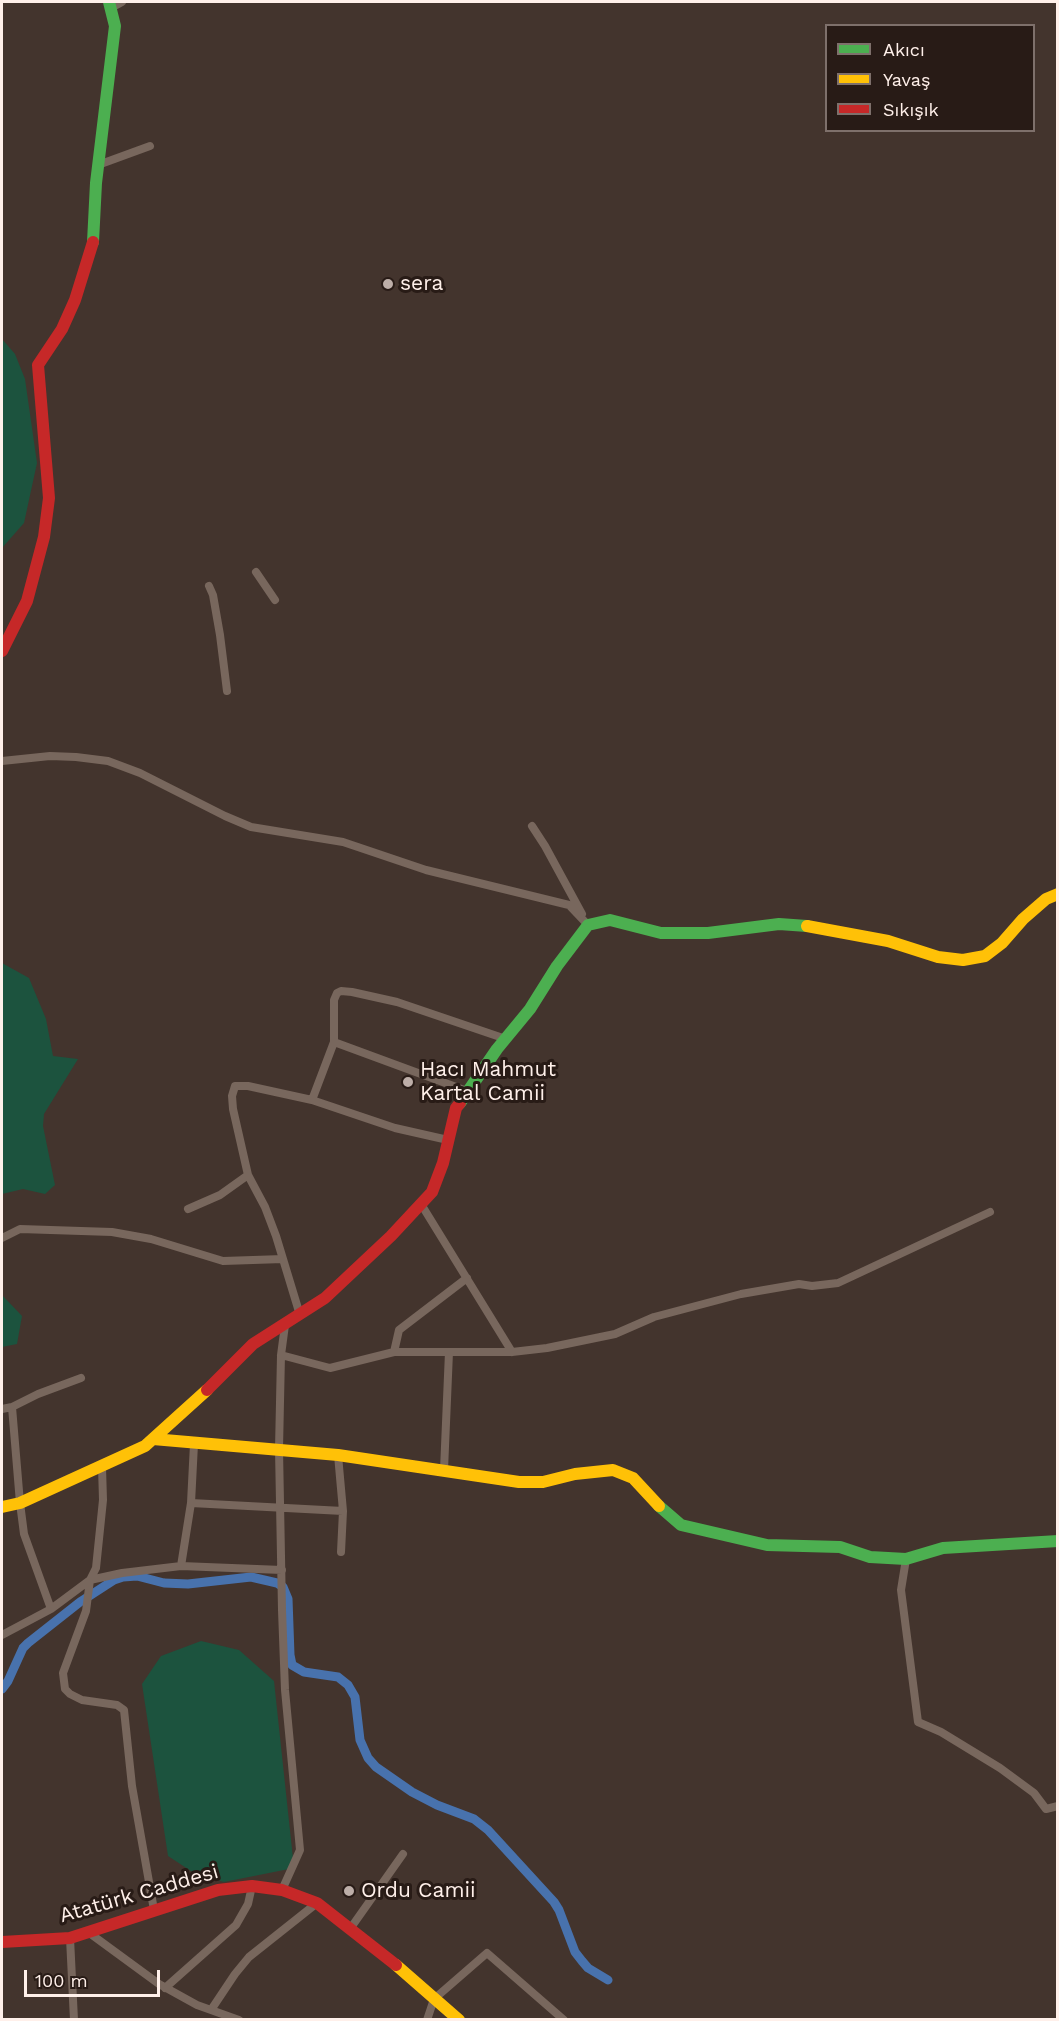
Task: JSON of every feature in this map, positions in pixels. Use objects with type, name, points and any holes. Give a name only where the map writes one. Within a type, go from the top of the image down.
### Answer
[{"type":"street","points":[[2,651],[27,601],[44,537],[49,498],[38,365],[62,329],[75,300],[93,242],[98,165],[115,26],[110,5],[122,2]]},
{"type":"street","points":[[98,165],[150,147]]},
{"type":"street","points":[[256,572],[275,600]]},
{"type":"street","points":[[209,586],[220,636],[227,691]]},
{"type":"street","points":[[2,760],[50,756],[108,761],[140,772],[251,827],[343,842],[426,870],[569,905],[588,925]]},
{"type":"street","points":[[532,826],[588,925]]},
{"type":"street","points":[[2,1507],[20,1503],[145,1446],[190,1407],[253,1344],[285,1325],[333,1291],[391,1236],[432,1192],[443,1163],[456,1108],[530,1010],[557,966],[588,925],[610,920],[661,933],[708,933],[779,924],[817,927],[888,941],[938,957],[963,960],[985,956],[1002,943],[1023,919],[1046,899],[1058,894]]},
{"type":"street","points":[[312,1100],[334,1042],[334,1000],[340,991],[397,1002],[506,1039]]},
{"type":"street","points":[[334,1042],[467,1091]]},
{"type":"street","points":[[300,1315],[265,1207],[248,1175],[233,1109],[232,1096],[235,1086],[248,1086],[312,1100],[395,1128],[448,1140]]},
{"type":"street","points":[[188,1209],[220,1195],[248,1175]]},
{"type":"street","points":[[421,1204],[512,1352]]},
{"type":"street","points":[[281,1354],[330,1368],[394,1352],[512,1352],[547,1348],[615,1334],[654,1317],[741,1294],[799,1284],[812,1286],[838,1282],[990,1212]]},
{"type":"street","points":[[2,1238],[20,1229],[112,1232],[151,1239],[223,1261],[283,1259]]},
{"type":"street","points":[[394,1352],[399,1330],[467,1278]]},
{"type":"street","points":[[282,1890],[300,1850],[285,1690],[282,1610],[279,1449],[281,1354],[285,1325]]},
{"type":"street","points":[[444,1470],[449,1352]]},
{"type":"street","points":[[2,1408],[12,1407],[38,1394],[81,1378]]},
{"type":"street","points":[[12,1407],[24,1534],[51,1609]]},
{"type":"street","points":[[153,1439],[338,1455],[519,1482],[543,1482],[575,1474],[613,1470],[633,1478],[681,1526],[767,1545],[840,1547],[870,1557],[906,1559],[943,1548],[1058,1541]]},
{"type":"street","points":[[181,1566],[191,1503],[194,1444]]},
{"type":"street","points":[[338,1455],[343,1511],[341,1552]]},
{"type":"street","points":[[102,1467],[103,1500],[96,1568],[90,1580],[87,1611],[63,1672],[65,1689],[70,1694],[82,1700],[117,1705],[124,1710],[132,1786],[154,1910]]},
{"type":"street","points":[[191,1503],[343,1511]]},
{"type":"street","points":[[906,1559],[901,1590],[918,1722],[941,1732],[1000,1768],[1034,1793],[1046,1809],[1058,1806]]},
{"type":"street","points":[[2,1635],[51,1609],[90,1580],[122,1573],[181,1566],[282,1570]]},
{"type":"street","points":[[350,1929],[403,1854]]},
{"type":"street","points":[[165,1988],[236,1925],[248,1904],[252,1886]]},
{"type":"street","name":"Atatürk Caddesi","points":[[2,1942],[70,1938],[218,1890],[252,1886],[282,1890],[317,1903],[410,1975],[434,1999],[459,2019]]},
{"type":"street","points":[[211,2010],[234,1974],[249,1957],[317,1903]]},
{"type":"street","points":[[88,1932],[165,1988],[197,2005],[239,2019]]},
{"type":"street","points":[[70,1938],[74,2019]]},
{"type":"street","points":[[427,2019],[434,1999],[487,1953],[564,2019]]},
{"type":"green space","points":[[2,339],[15,354],[25,379],[37,463],[24,523],[2,548]]},
{"type":"green space","points":[[2,963],[29,978],[46,1019],[53,1056],[78,1059],[44,1114],[43,1126],[55,1185],[45,1194],[23,1189],[2,1194]]},
{"type":"green space","points":[[2,1295],[22,1316],[17,1344],[2,1347]]},
{"type":"green space","points":[[201,1641],[239,1650],[274,1681],[294,1868],[224,1882],[197,1875],[168,1856],[142,1684],[161,1656]]},
{"type":"waterway","points":[[2,1689],[23,1648],[28,1643],[80,1602],[114,1580],[137,1576],[164,1583],[188,1584],[251,1577],[277,1583],[283,1587],[288,1599],[292,1665],[304,1672],[338,1677],[348,1685],[355,1697],[360,1740],[368,1758],[376,1767],[412,1792],[437,1805],[474,1819],[488,1830],[554,1902],[575,1952],[582,1961],[588,1968],[608,1980]]},
{"type":"traffic: fast","points":[[93,242],[96,183],[115,26],[109,2]]},
{"type":"traffic: fast","points":[[460,1103],[497,1049],[530,1009],[557,966],[588,925],[610,920],[661,933],[708,933],[779,924],[807,926]]},
{"type":"traffic: fast","points":[[659,1506],[681,1525],[767,1545],[840,1547],[870,1557],[906,1559],[943,1548],[1058,1541]]},
{"type":"traffic: slow","points":[[807,926],[888,941],[938,957],[963,960],[985,956],[1002,943],[1023,919],[1046,899],[1058,894]]},
{"type":"traffic: slow","points":[[2,1507],[20,1503],[145,1446],[207,1390]]},
{"type":"traffic: slow","points":[[153,1439],[338,1455],[519,1482],[543,1482],[575,1474],[613,1470],[633,1478],[659,1506]]},
{"type":"traffic: slow","points":[[396,1965],[459,2020]]},
{"type":"traffic: jam","points":[[2,651],[27,601],[44,537],[49,498],[38,365],[62,329],[75,300],[93,242]]},
{"type":"traffic: jam","points":[[207,1390],[253,1344],[325,1298],[391,1236],[432,1192],[443,1163],[456,1108],[460,1103]]},
{"type":"traffic: jam","points":[[2,1942],[70,1938],[218,1890],[252,1886],[282,1890],[317,1903],[396,1965]]},
{"type":"place","name":"sera","points":[[388,284]]},
{"type":"place","name":"Hacı Mahmut Kartal Camii","points":[[408,1082]]},
{"type":"place","name":"Ordu Camii","points":[[349,1891]]}]
